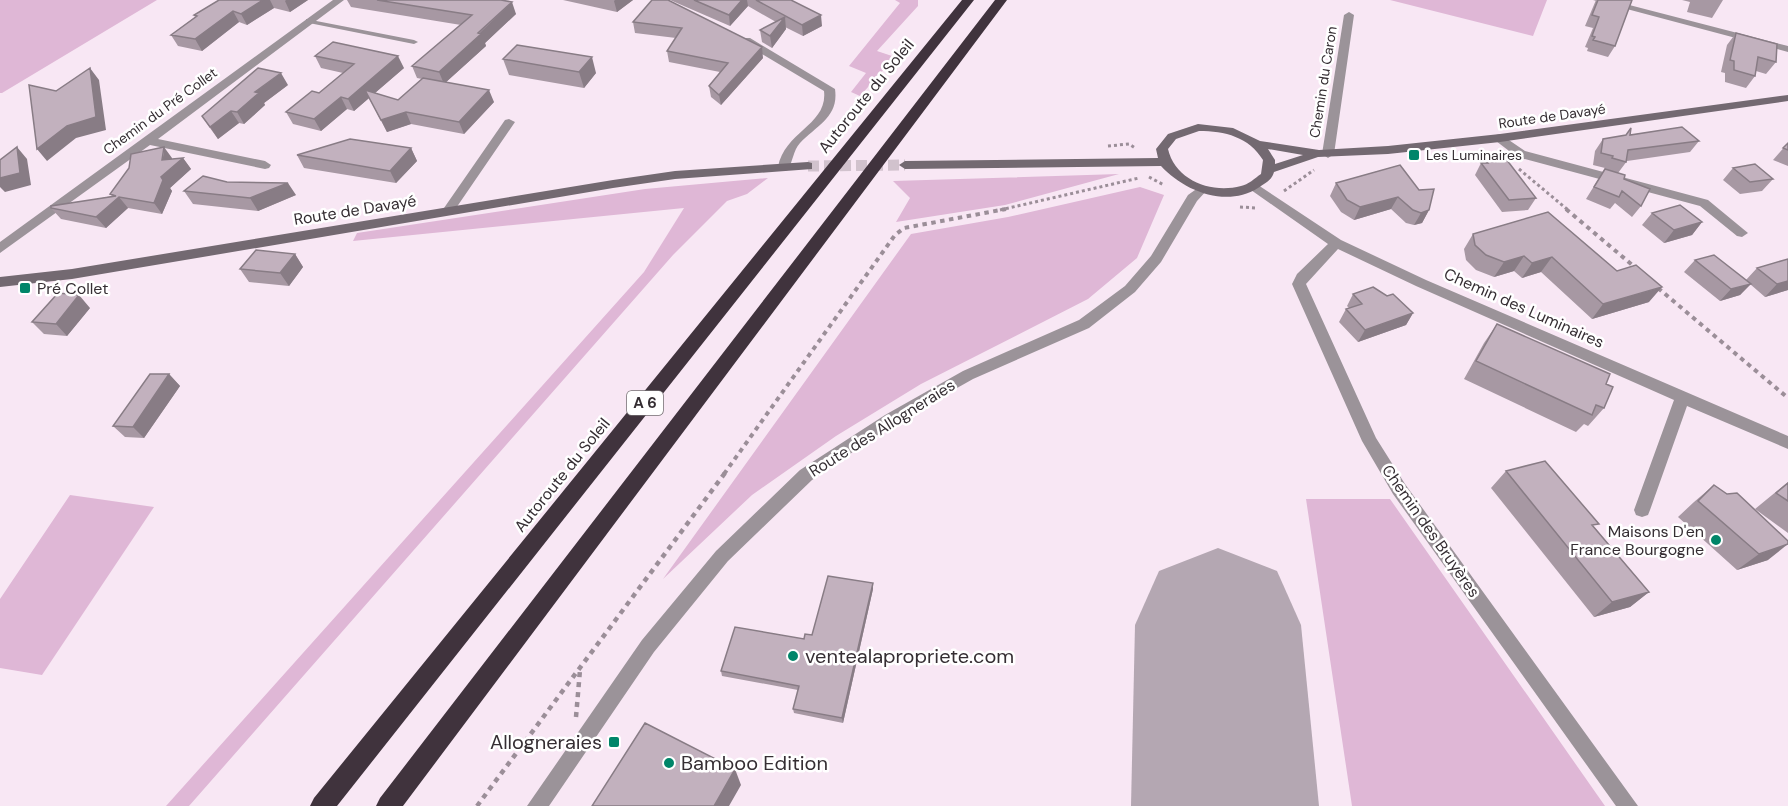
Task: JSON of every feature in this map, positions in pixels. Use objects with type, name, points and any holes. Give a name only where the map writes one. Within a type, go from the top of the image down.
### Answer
[{"type":"highway","name":"Autoroute du Soleil","points":[[322,806],[968,0]]},
{"type":"highway","name":"A 6","points":[[388,806],[1001,0]]},
{"type":"street","name":"Chemin du Pré Collet","points":[[0,249],[145,140],[339,0]]},
{"type":"street","points":[[1598,0],[1788,49]]},
{"type":"street","name":"Chemin du Caron","points":[[1323,154],[1349,15]]},
{"type":"street","points":[[737,36],[829,89],[832,99],[830,108],[819,122],[790,148],[784,167]]},
{"type":"street","name":"Route de Davayé","points":[[1258,144],[1323,154],[1388,150],[1500,138],[1788,98]]},
{"type":"street","points":[[448,211],[509,122]]},
{"type":"street","points":[[1214,127],[1238,133],[1258,144],[1269,160],[1270,169],[1267,176],[1255,187],[1237,192],[1202,189],[1185,182],[1172,173],[1164,162],[1161,152],[1164,143],[1184,130],[1214,127]]},
{"type":"street","points":[[1500,138],[1521,154],[1704,203],[1742,233]]},
{"type":"street","points":[[145,140],[265,165]]},
{"type":"street","name":"Route de Davayé","points":[[1270,169],[1323,154]]},
{"type":"street","points":[[905,165],[1164,162]]},
{"type":"street","name":"Route de Davayé","points":[[0,282],[72,274],[613,184],[716,171],[807,166]]},
{"type":"street","name":"Chemin des Luminaires","points":[[1255,187],[1336,243],[1421,283],[1788,443]]},
{"type":"street","name":"Route des Allogneraies","points":[[537,806],[648,646],[722,556],[807,475],[890,419],[968,375],[1083,324],[1130,289],[1156,259],[1192,198],[1202,189]]},
{"type":"street","name":"Chemin des Bruyères","points":[[1336,243],[1302,277],[1299,285],[1370,441],[1406,498],[1628,806]]},
{"type":"street","points":[[1642,510],[1683,397]]},
{"type":"lane","points":[[309,21],[414,42]]},
{"type":"path","points":[[1513,164],[1645,276]]},
{"type":"path","points":[[477,806],[666,555],[895,235],[904,228],[983,214],[1113,183],[1149,177]]},
{"type":"path","points":[[1654,284],[1788,398]]},
{"type":"path","points":[[580,669],[576,722],[590,729]]},
{"type":"shaded area","points":[[0,0],[157,0],[0,93]]},
{"type":"shaded area","points":[[895,0],[918,0],[918,6],[877,51],[895,57],[860,96],[851,92],[866,73],[849,66],[900,3]]},
{"type":"shaded area","points":[[1390,0],[1547,0],[1533,36]]},
{"type":"shaded area","points":[[1119,174],[1005,205],[896,222],[910,198],[893,181]]},
{"type":"shaded area","points":[[768,178],[747,194],[727,201],[673,255],[189,806],[166,806],[644,272],[684,208],[353,241],[357,233],[645,189]]},
{"type":"shaded area","points":[[1140,187],[1164,195],[1137,258],[1088,299],[921,384],[836,436],[752,495],[663,579],[911,234],[1008,217]]},
{"type":"shaded area","points":[[70,495],[154,507],[42,675],[0,668],[0,599]]},
{"type":"shaded area","points":[[1306,499],[1390,499],[1605,806],[1352,806]]},
{"type":"building","points":[[219,0],[263,0],[241,14],[233,11],[195,39],[171,35],[197,16],[194,15]]},
{"type":"building","points":[[377,0],[501,0],[512,2],[439,72],[412,66],[472,15]]},
{"type":"building","points":[[652,0],[668,0],[762,47],[719,95],[709,86],[728,63],[667,51],[682,28],[633,22]]},
{"type":"building","points":[[694,0],[742,0],[729,15]]},
{"type":"building","points":[[756,0],[791,0],[821,15],[802,25]]},
{"type":"building","points":[[1598,0],[1632,0],[1615,46],[1593,40],[1595,37],[1592,36],[1599,17],[1592,15]]},
{"type":"building","points":[[785,17],[770,36],[760,30]]},
{"type":"building","points":[[1736,33],[1777,44],[1776,62],[1758,57],[1755,76],[1734,70],[1734,61],[1730,60]]},
{"type":"building","points":[[333,42],[398,56],[348,99],[341,97],[314,119],[286,112],[312,91],[319,93],[354,64],[315,56]]},
{"type":"building","points":[[517,45],[592,57],[579,72],[503,59]]},
{"type":"building","points":[[90,68],[96,117],[67,126],[37,149],[29,85],[56,91]]},
{"type":"building","points":[[258,68],[281,73],[255,92],[259,93],[237,112],[231,111],[210,127],[202,116]]},
{"type":"building","points":[[423,78],[489,90],[459,122],[406,112],[381,120],[365,90],[398,100]]},
{"type":"building","points":[[1682,127],[1699,141],[1628,150],[1626,162],[1601,153],[1603,139],[1626,135],[1631,128],[1630,135]]},
{"type":"building","points":[[350,139],[411,148],[390,171],[297,155]]},
{"type":"building","points":[[17,147],[20,173],[0,178],[0,160]]},
{"type":"building","points":[[164,147],[162,160],[183,158],[161,177],[163,180],[154,203],[119,197],[96,217],[51,208],[51,206],[116,196],[110,194],[129,168],[131,154]]},
{"type":"building","points":[[1503,155],[1536,198],[1509,200],[1481,163],[1488,163],[1484,157]]},
{"type":"building","points":[[1755,164],[1773,179],[1750,182],[1733,168]]},
{"type":"building","points":[[1400,165],[1419,190],[1434,189],[1429,210],[1421,213],[1413,210],[1398,197],[1360,207],[1347,200],[1336,183]]},
{"type":"building","points":[[1605,169],[1625,175],[1624,179],[1650,189],[1641,206],[1622,191],[1619,197],[1594,187]]},
{"type":"building","points":[[203,176],[227,182],[288,183],[250,198],[184,191]]},
{"type":"building","points":[[1680,205],[1702,222],[1674,230],[1652,213]]},
{"type":"building","points":[[1548,212],[1617,271],[1636,265],[1662,287],[1603,304],[1552,257],[1532,263],[1524,256],[1504,262],[1486,255],[1475,245],[1473,234]]},
{"type":"building","points":[[256,250],[295,254],[280,273],[240,269]]},
{"type":"building","points":[[1714,255],[1751,284],[1731,289],[1695,260]]},
{"type":"building","points":[[1788,259],[1788,281],[1777,284],[1757,268]]},
{"type":"building","points":[[1373,287],[1387,296],[1393,294],[1413,313],[1365,330],[1346,309],[1362,304],[1353,294]]},
{"type":"building","points":[[58,293],[79,295],[56,324],[32,322]]},
{"type":"building","points":[[1497,324],[1610,374],[1606,384],[1613,387],[1604,408],[1596,405],[1592,415],[1476,361]]},
{"type":"building","points":[[150,374],[169,374],[133,427],[113,426]]},
{"type":"building","points":[[1545,461],[1599,524],[1592,525],[1649,592],[1612,602],[1506,471]]},
{"type":"building","points":[[1788,483],[1788,501],[1776,493]]},
{"type":"building","points":[[1714,485],[1727,494],[1737,493],[1788,541],[1788,544],[1759,554],[1698,501]]},
{"type":"building","name":"ventealapropriete.com","points":[[828,576],[873,583],[842,718],[793,709],[799,686],[721,671],[735,627],[804,639],[805,634],[812,635]]},
{"type":"building","name":"Bamboo Edition","points":[[645,723],[735,769],[714,806],[592,806]]},
{"type":"runway","points":[[1218,625],[1225,806]]},
{"type":"tunnel","points":[[808,166],[905,165]]},
{"type":"place","name":"Les Luminaires","points":[[1414,155]]},
{"type":"place","name":"Pré Collet","points":[[25,288]]},
{"type":"place","name":"Maisons D'en France Bourgogne","points":[[1716,540]]},
{"type":"place","name":"ventealapropriete.com","points":[[793,656]]},
{"type":"place","name":"Allogneraies","points":[[614,742]]},
{"type":"place","name":"Bamboo Edition","points":[[669,763]]}]
